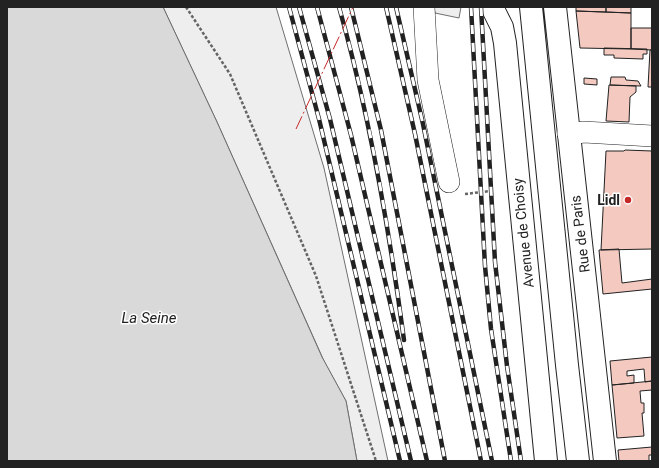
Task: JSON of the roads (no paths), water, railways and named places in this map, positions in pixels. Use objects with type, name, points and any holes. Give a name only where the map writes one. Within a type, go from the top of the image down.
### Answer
[{"type":"main road","name":"Avenue de Choisy","points":[[492,7],[502,27],[546,461]]},
{"type":"main road","name":"Rue de Paris","points":[[531,7],[578,461]]},
{"type":"main road","name":"Rue de Paris","points":[[555,7],[605,461]]},
{"type":"street","points":[[424,7],[428,80],[449,182]]},
{"type":"street","points":[[568,134],[584,132],[652,136]]},
{"type":"water","name":"La Seine","points":[[7,7],[163,7],[217,122],[322,357],[346,401],[357,461],[7,461]]},
{"type":"railway","points":[[289,7],[319,119],[400,461]]},
{"type":"railway","points":[[299,7],[330,119],[411,461]]},
{"type":"railway","points":[[317,7],[351,135],[427,461]]},
{"type":"railway","points":[[339,7],[360,89],[378,172],[404,340]]},
{"type":"railway","points":[[351,7],[381,130],[445,461]]},
{"type":"railway","points":[[386,7],[415,134],[481,461]]},
{"type":"railway","points":[[396,7],[423,124],[492,461]]},
{"type":"railway","points":[[471,7],[485,266],[491,329],[511,461]]},
{"type":"railway","points":[[481,7],[495,262],[507,366],[521,461]]},
{"type":"place","name":"Lidl","points":[[628,200]]}]
